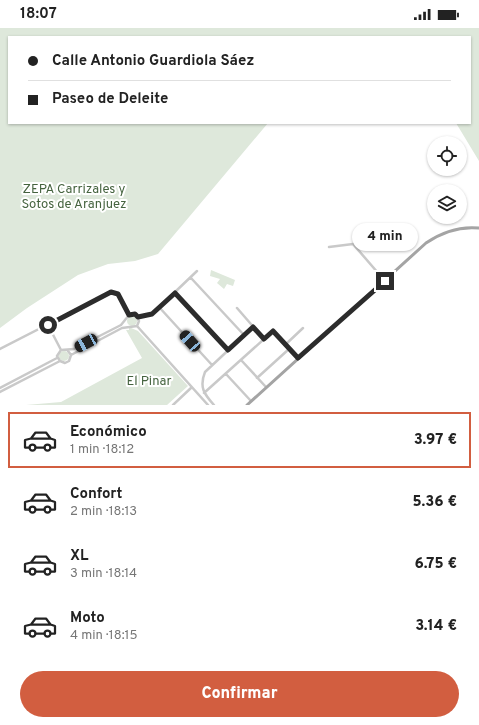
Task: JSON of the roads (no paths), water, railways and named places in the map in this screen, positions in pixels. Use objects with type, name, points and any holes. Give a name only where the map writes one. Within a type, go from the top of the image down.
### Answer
[{"type":"main road","points":[[247,405],[435,237],[457,229],[479,228]]},
{"type":"street","points":[[329,247],[353,244],[385,281]]},
{"type":"street","points":[[61,350],[68,351],[125,321],[129,315],[135,314],[138,317],[149,316],[197,271]]},
{"type":"street","points":[[191,278],[244,335]]},
{"type":"street","points":[[0,349],[111,292],[118,294],[129,315]]},
{"type":"street","points":[[175,293],[228,350]]},
{"type":"street","points":[[159,307],[212,365]]},
{"type":"street","points":[[237,308],[264,339]]},
{"type":"street","points":[[137,326],[139,321],[138,317]]},
{"type":"street","points":[[125,321],[128,326]]},
{"type":"street","points":[[48,325],[61,350]]},
{"type":"street","points":[[0,392],[60,361],[67,362],[71,355],[128,326],[131,328],[137,326]]},
{"type":"street","points":[[137,326],[208,405]]},
{"type":"street","points":[[214,405],[204,393],[202,386],[204,376],[212,365],[253,327]]},
{"type":"street","points":[[285,345],[303,328]]},
{"type":"street","points":[[204,393],[273,331],[298,358]]},
{"type":"street","points":[[257,378],[289,348]]},
{"type":"street","points":[[0,388],[57,358],[57,354],[61,350]]},
{"type":"street","points":[[68,351],[71,355]]},
{"type":"street","points":[[57,358],[60,361]]},
{"type":"street","points":[[241,360],[266,388]]},
{"type":"street","points":[[226,374],[251,401]]},
{"type":"street","points":[[173,405],[192,387]]},
{"type":"park label","name":"ZEPA Carrizales y Sotos de Aranjuez","points":[[74,198]]},
{"type":"park label","name":"El Pinar","points":[[149,382]]}]
